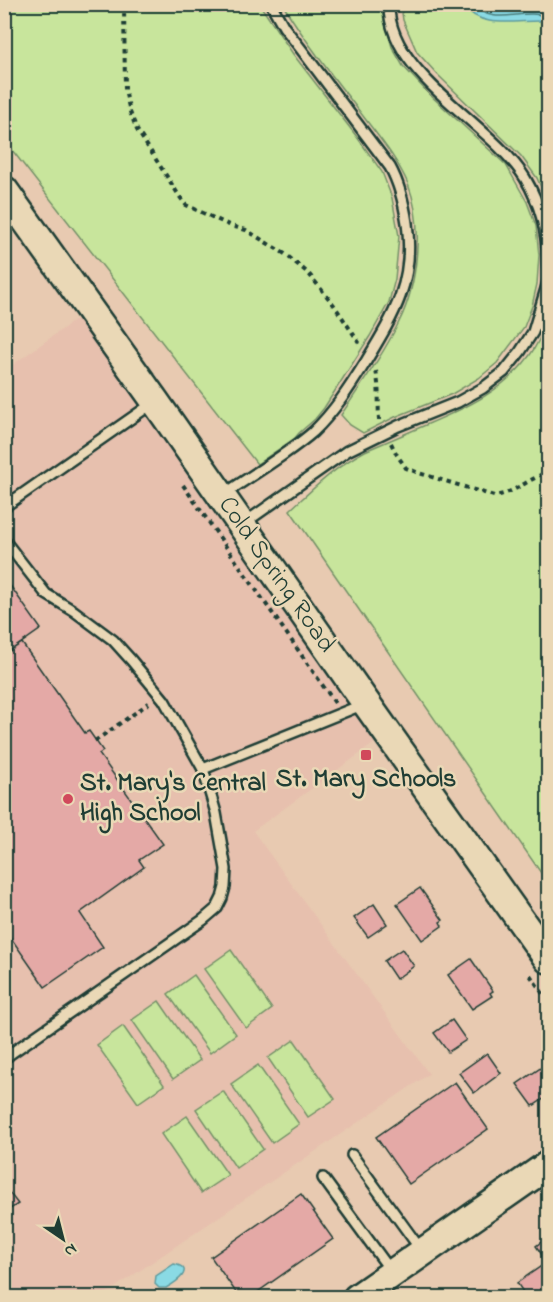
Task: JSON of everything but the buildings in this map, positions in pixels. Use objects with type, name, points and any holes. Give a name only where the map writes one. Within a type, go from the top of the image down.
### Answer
[{"type":"street","name":"Cold Spring Road","points":[[4,190],[549,959]]},
{"type":"street","points":[[357,1298],[549,1165]]},
{"type":"lane","points":[[220,496],[307,438],[334,409],[390,322],[406,280],[409,257],[409,236],[404,202],[395,176],[290,34],[272,4]]},
{"type":"lane","points":[[389,4],[392,26],[398,42],[410,61],[435,89],[503,152],[525,178],[545,228],[549,267]]},
{"type":"lane","points":[[241,525],[357,445],[458,402],[483,388],[504,372],[533,332],[549,282]]},
{"type":"lane","points":[[4,507],[155,401]]},
{"type":"lane","points":[[4,540],[46,594],[74,611],[113,640],[164,699],[202,769],[216,813],[226,868],[225,887],[217,908],[7,1057]]},
{"type":"lane","points":[[202,769],[366,703]]},
{"type":"lane","points":[[352,1155],[422,1252]]},
{"type":"lane","points":[[323,1178],[392,1273]]},
{"type":"path","points":[[124,4],[125,90],[137,130],[186,205],[231,226],[246,230],[275,247],[308,273],[334,305],[375,367],[378,380],[379,420],[406,468],[494,496],[502,495],[532,478],[549,472]]},
{"type":"path","points":[[95,741],[152,701]]},
{"type":"shaded area","points":[[78,318],[376,742],[253,831],[429,1074],[101,1297],[5,1297],[4,371]]},
{"type":"green space","points":[[5,4],[260,5],[293,54],[382,172],[392,198],[399,236],[395,279],[389,302],[324,408],[295,438],[257,464],[5,141]]},
{"type":"green space","points":[[283,5],[380,5],[392,47],[403,66],[429,94],[506,165],[527,202],[536,226],[539,255],[537,284],[532,306],[524,327],[497,363],[479,378],[452,394],[395,417],[363,433],[350,425],[341,415],[386,346],[399,322],[411,290],[417,254],[413,200],[403,174],[380,138],[320,59]]},
{"type":"green space","points":[[401,5],[548,5],[548,203],[537,178],[521,156],[417,52],[403,20]]},
{"type":"green space","points":[[548,319],[548,883],[290,510],[354,457],[456,411],[497,388],[530,355]]},
{"type":"green space","points":[[231,950],[272,1009],[246,1028],[204,969]]},
{"type":"green space","points":[[194,975],[236,1034],[210,1053],[168,994]]},
{"type":"green space","points":[[159,1001],[200,1060],[173,1079],[132,1020]]},
{"type":"green space","points":[[123,1026],[164,1085],[138,1103],[97,1045]]},
{"type":"green space","points":[[294,1040],[335,1099],[308,1117],[268,1058]]},
{"type":"green space","points":[[258,1065],[299,1124],[272,1143],[231,1084]]},
{"type":"green space","points":[[223,1091],[263,1149],[236,1168],[196,1109]]},
{"type":"green space","points":[[187,1116],[228,1175],[201,1193],[161,1134]]},
{"type":"water","points":[[464,5],[548,5],[548,23],[489,21],[471,13]]},
{"type":"water","points":[[174,1264],[184,1269],[182,1276],[166,1288],[159,1288],[155,1284],[156,1276]]},
{"type":"place","name":"St. Mary Schools","points":[[366,755]]},
{"type":"place","name":"St. Mary's Central High School","points":[[68,799]]}]
